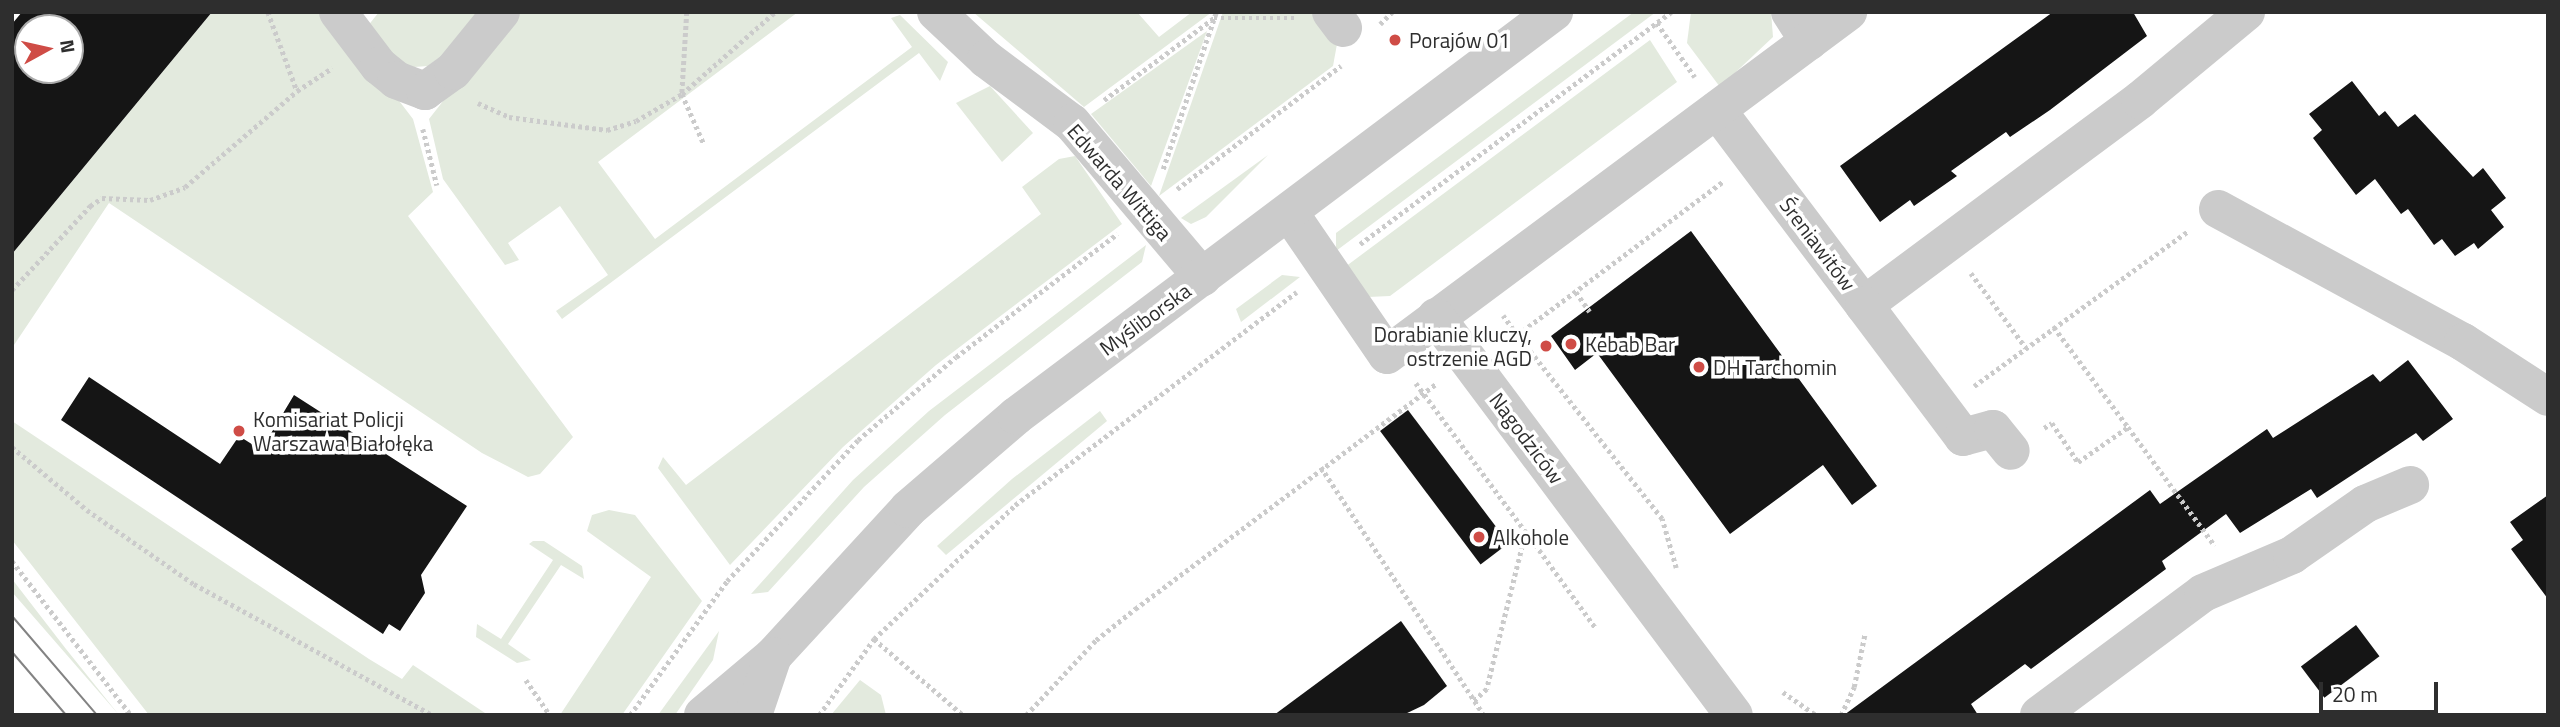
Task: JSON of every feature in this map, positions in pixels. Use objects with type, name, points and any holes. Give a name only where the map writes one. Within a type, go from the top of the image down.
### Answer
[{"type":"street","points":[[338,12],[365,47],[396,80],[432,87],[501,12]]},
{"type":"street","name":"Edwarda Wittiga","points":[[936,12],[986,59],[1072,123],[1202,277]]},
{"type":"street","points":[[1289,212],[1326,270],[1390,353],[1717,110],[1800,27],[1848,12]]},
{"type":"street","name":"Śreniawitów","points":[[1717,110],[1864,305],[2140,100],[2246,12]]},
{"type":"street","name":"Myśliborska","points":[[703,715],[774,656],[864,554],[954,468],[1202,277],[1555,14]]},
{"type":"street","points":[[2218,209],[2463,342],[2548,397]]},
{"type":"street","points":[[1864,305],[1963,437],[1993,429],[2011,451]]},
{"type":"street","name":"Nagodziców","points":[[1436,317],[1734,715]]},
{"type":"street","points":[[2039,715],[2203,593],[2237,576],[2292,555],[2365,503],[2410,485]]},
{"type":"street","name":"Myśliborska","points":[[753,715],[774,656]]},
{"type":"path","points":[[268,12],[297,91]]},
{"type":"path","points":[[687,12],[682,94],[704,144]]},
{"type":"path","points":[[437,186],[419,113],[432,87],[509,117],[607,130],[636,121],[682,94],[775,12]]},
{"type":"path","points":[[630,715],[726,581],[858,440],[956,357],[1147,212],[1346,28],[1392,12]]},
{"type":"path","points":[[819,715],[874,639],[1016,505],[1671,12]]},
{"type":"path","points":[[1072,123],[1215,15],[1346,28]]},
{"type":"path","points":[[1147,212],[1215,15]]},
{"type":"path","points":[[1657,23],[1717,110]]},
{"type":"path","points":[[12,290],[90,206],[102,198],[150,200],[185,187],[297,91],[365,47]]},
{"type":"path","points":[[1026,715],[1096,640],[1321,467],[1469,360],[1517,335],[1754,159]]},
{"type":"path","points":[[1970,389],[2218,209]]},
{"type":"path","points":[[1948,242],[2026,348]]},
{"type":"path","points":[[1576,292],[1590,312]]},
{"type":"path","points":[[2054,327],[2237,576]]},
{"type":"path","points":[[1517,335],[1662,519],[1679,577]]},
{"type":"path","points":[[1390,353],[1423,393],[1595,627]]},
{"type":"path","points":[[2011,451],[2052,423],[2078,462],[2128,427]]},
{"type":"path","points":[[12,447],[87,510],[194,584],[432,715]]},
{"type":"path","points":[[1321,467],[1483,715]]},
{"type":"path","points":[[1474,701],[1487,689],[1526,532]]},
{"type":"path","points":[[12,561],[131,715]]},
{"type":"path","points":[[1841,715],[1854,687],[1865,633]]},
{"type":"path","points":[[874,639],[963,715]]},
{"type":"path","points":[[526,680],[550,715]]},
{"type":"path","points":[[1783,692],[1816,715]]},
{"type":"shaded area","points":[[212,12],[331,12],[413,119],[433,192],[408,216],[573,437],[540,474],[528,477],[482,453],[109,203],[12,348],[12,254]]},
{"type":"shaded area","points":[[379,12],[488,12],[470,35],[428,66],[414,67],[399,63],[367,27]]},
{"type":"shaded area","points":[[513,12],[798,12],[598,162],[655,239],[912,47],[891,18],[900,15],[948,62],[940,81],[919,53],[562,319],[556,311],[608,275],[560,206],[508,243],[519,260],[505,265],[443,179],[429,119]]},
{"type":"shaded area","points":[[973,12],[1137,12],[1159,37],[1192,12],[1212,12],[1084,107]]},
{"type":"shaded area","points":[[1223,12],[1314,12],[1337,44],[1333,66],[1159,196]]},
{"type":"shaded area","points":[[1634,12],[1656,12],[1336,251],[1336,233]]},
{"type":"shaded area","points":[[1691,12],[1771,12],[1773,37],[1720,87],[1687,43]]},
{"type":"shaded area","points":[[1207,31],[1151,186],[1091,114]]},
{"type":"shaded area","points":[[1650,40],[1677,82],[1390,296],[1368,297],[1345,267]]},
{"type":"shaded area","points":[[990,86],[1033,133],[1002,162],[956,103]]},
{"type":"shaded area","points":[[1268,155],[1206,217],[1191,224],[1181,218]]},
{"type":"shaded area","points":[[1075,156],[1122,224],[936,365],[843,447],[730,565],[658,468],[663,457],[686,485],[1041,214],[1022,187],[1059,159]]},
{"type":"shaded area","points":[[1146,245],[1142,262],[945,415],[864,487],[768,592],[751,594],[853,480],[929,411]]},
{"type":"shaded area","points":[[1282,275],[1300,277],[1241,322],[1236,309]]},
{"type":"shaded area","points":[[1100,411],[1107,421],[946,555],[937,546],[1012,479]]},
{"type":"shaded area","points":[[12,421],[369,659],[402,679],[413,665],[488,715],[149,715],[12,540]]},
{"type":"shaded area","points":[[609,510],[635,515],[702,601],[622,715],[560,715],[651,577],[587,531],[592,515]]},
{"type":"shaded area","points":[[533,541],[544,541],[582,566],[584,579],[561,565],[508,644],[531,660],[517,663],[476,637],[477,624],[501,639],[553,560],[529,544]]},
{"type":"shaded area","points":[[12,579],[66,649],[119,715],[12,592]]},
{"type":"shaded area","points":[[719,631],[713,660],[675,715],[658,715]]},
{"type":"shaded area","points":[[860,680],[881,695],[886,715],[831,715]]},
{"type":"building","points":[[22,12],[212,12],[12,254],[12,24],[14,22],[14,84],[84,84],[84,14],[20,14]]},
{"type":"building","points":[[2053,12],[2133,12],[2147,36],[2050,110],[2010,137],[2006,132],[1951,171],[1957,176],[1914,206],[1910,200],[1880,222],[1840,166]]},
{"type":"building","points":[[2352,81],[2379,116],[2385,111],[2398,127],[2415,114],[2473,177],[2483,168],[2506,198],[2491,210],[2504,227],[2478,249],[2474,243],[2455,256],[2442,239],[2434,245],[2408,209],[2401,214],[2375,179],[2356,195],[2313,138],[2322,130],[2309,114]]},
{"type":"building","name":"DH Tarchomin","points":[[1691,231],[1877,486],[1852,505],[1823,465],[1730,534],[1597,353],[1575,370],[1551,336]]},
{"type":"building","points":[[2408,360],[2453,419],[2423,441],[2416,433],[2317,498],[2311,489],[2240,533],[2226,514],[2162,561],[2166,569],[2031,669],[2025,664],[1971,704],[1978,715],[1844,715],[2150,490],[2160,504],[2267,429],[2273,438],[2373,374],[2380,382]]},
{"type":"building","points":[[89,377],[220,464],[239,436],[261,450],[294,395],[467,506],[421,575],[425,593],[400,631],[389,624],[383,634],[61,420]]},
{"type":"building","points":[[1408,410],[1509,543],[1481,564],[1380,431]]},
{"type":"building","points":[[2548,495],[2548,599],[2511,549],[2523,540],[2510,522]]},
{"type":"building","points":[[1401,621],[1447,686],[1424,705],[1403,715],[1274,715]]},
{"type":"building","points":[[2356,625],[2379,656],[2324,698],[2301,667]]},
{"type":"tram line","points":[[12,616],[97,715]]},
{"type":"tram line","points":[[12,652],[66,715]]},
{"type":"place","name":"Porajów 01","points":[[1395,40]]},
{"type":"place","name":"Kebab Bar","points":[[1571,344]]},
{"type":"place","name":"Dorabianie kluczy, ostrzenie AGD","points":[[1546,346]]},
{"type":"place","name":"DH Tarchomin","points":[[1699,367]]},
{"type":"place","name":"Komisariat Policji Warszawa Białołęka","points":[[239,431]]},
{"type":"place","name":"Alkohole","points":[[1479,537]]}]
